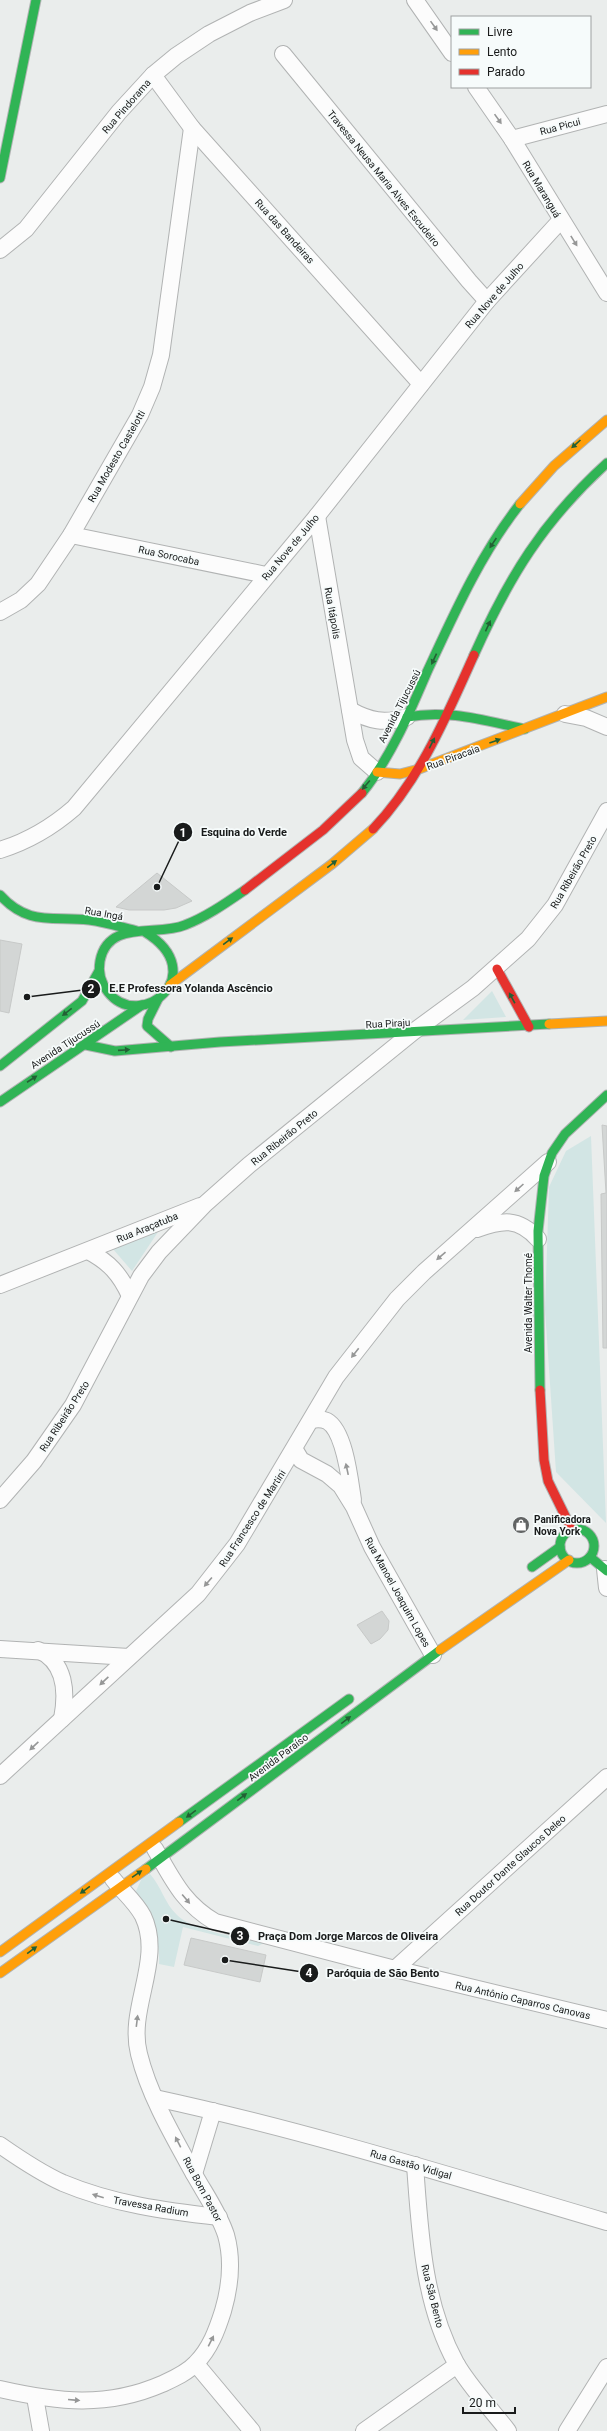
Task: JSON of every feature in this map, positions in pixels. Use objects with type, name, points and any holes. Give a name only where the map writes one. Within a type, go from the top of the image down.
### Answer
[{"type":"street","points":[[0,178],[36,0]]},
{"type":"street","name":"Rua Pindorama","points":[[0,250],[26,229],[119,112],[153,75],[176,56],[209,34],[250,13],[284,0]]},
{"type":"street","points":[[416,0],[451,52]]},
{"type":"street","name":"Travessa Neusa Maria Alves Escudeiro","points":[[283,54],[469,281],[487,300]]},
{"type":"street","name":"Rua das Bandeiras","points":[[153,75],[192,128],[421,384]]},
{"type":"street","name":"Rua Maranguá","points":[[477,88],[512,139],[607,293]]},
{"type":"street","name":"Rua Picui","points":[[512,139],[607,114]]},
{"type":"street","name":"Rua Modesto Castelotti","points":[[0,612],[21,600],[38,584],[71,535],[140,416],[152,387],[161,355],[192,128]]},
{"type":"street","name":"Rua Nove de Julho","points":[[0,850],[25,842],[52,827],[74,808],[266,575],[317,516],[487,300],[561,220]]},
{"type":"street","name":"Avenida Tijucussú","points":[[142,1005],[128,1005],[112,997],[103,986],[99,971],[101,954],[113,939],[128,932],[185,926],[279,865],[344,813],[377,772],[407,717],[466,590],[497,536],[538,483],[562,457],[607,420]]},
{"type":"street","name":"Avenida Tijucussú","points":[[0,1102],[8,1094],[86,1045],[142,1005],[158,999],[170,985],[362,841],[391,809],[419,770],[500,599],[516,570],[539,535],[568,500],[607,463]]},
{"type":"street","name":"Rua Itápolis","points":[[317,516],[355,740],[361,758],[368,767],[377,772]]},
{"type":"street","name":"Rua Sorocaba","points":[[71,535],[266,575]]},
{"type":"street","name":"Rua Piracaia","points":[[377,772],[400,774],[419,770],[526,730],[607,697]]},
{"type":"street","points":[[350,710],[378,722],[391,722],[417,714],[447,713],[526,730]]},
{"type":"street","points":[[566,714],[586,718],[607,727]]},
{"type":"street","name":"Rua Ribeirão Preto","points":[[0,1500],[34,1461],[73,1405],[130,1296],[148,1265],[206,1204],[249,1164],[413,1032],[441,1014],[497,969],[528,939],[555,905],[602,829],[607,810]]},
{"type":"street","name":"Rua Ingá","points":[[0,895],[13,910],[28,917],[100,922],[141,931]]},
{"type":"street","name":"Rua Ingá","points":[[68,920],[88,929]]},
{"type":"street","points":[[141,931],[160,939],[169,950],[174,967],[170,985]]},
{"type":"street","points":[[97,944],[101,954]]},
{"type":"street","points":[[497,969],[529,1027]]},
{"type":"street","name":"Avenida Tijucussú","points":[[0,1066],[82,1001],[99,971]]},
{"type":"street","points":[[158,999],[148,1018],[147,1026],[171,1047]]},
{"type":"street","name":"Rua Piraju","points":[[86,1045],[115,1051],[413,1032],[529,1027],[607,1021]]},
{"type":"street","name":"Avenida Walter Thomé","points":[[572,1530],[548,1481],[544,1460],[538,1328],[538,1239],[540,1192],[548,1162],[563,1137],[581,1116],[607,1095]]},
{"type":"street","name":"Rua Francesco de Martini","points":[[0,1776],[198,1594],[237,1544],[295,1450],[336,1377],[397,1299],[424,1272],[548,1162]]},
{"type":"street","name":"Rua Araçatuba","points":[[0,1285],[206,1204]]},
{"type":"street","name":"Rua Francesco de Martini","points":[[470,1231],[496,1222],[514,1222],[525,1226],[538,1239]]},
{"type":"street","points":[[88,1251],[115,1269],[123,1280],[130,1296]]},
{"type":"street","name":"Rua Manoel Joaquim Lopes","points":[[312,1420],[320,1419],[328,1422],[338,1434],[354,1508]]},
{"type":"street","name":"Rua Manoel Joaquim Lopes","points":[[295,1450],[301,1460],[327,1474],[341,1486],[354,1508],[372,1547],[428,1646]]},
{"type":"street","points":[[572,1530],[583,1530],[592,1536],[594,1548],[590,1557],[579,1562],[569,1560],[564,1557],[560,1547],[563,1536],[572,1530]]},
{"type":"street","points":[[522,1574],[560,1547]]},
{"type":"street","points":[[590,1557],[606,1570],[607,1588]]},
{"type":"street","name":"Avenida Paraíso","points":[[0,1972],[119,1886],[161,1858],[428,1646],[569,1560]]},
{"type":"street","points":[[0,1649],[37,1650],[129,1657]]},
{"type":"street","points":[[37,1650],[48,1654],[62,1678],[66,1698],[62,1719]]},
{"type":"street","name":"Avenida Paraíso","points":[[0,1952],[357,1694]]},
{"type":"street","name":"Rua Doutor Dante Glaucos Deleo","points":[[395,1969],[607,1777]]},
{"type":"street","name":"Rua Antônio Caparros Canovas","points":[[152,1842],[183,1896],[197,1912],[215,1922],[395,1969],[607,2020]]},
{"type":"street","name":"Rua Bom Pastor","points":[[0,2390],[35,2397],[82,2401],[109,2400],[139,2394],[177,2377],[196,2364],[213,2337],[228,2290],[229,2255],[219,2217],[194,2174],[155,2098],[138,2053],[136,2028],[149,1955],[150,1936],[143,1917],[130,1897],[109,1873]]},
{"type":"street","name":"Rua Gastão Vidigal","points":[[155,2098],[213,2111],[415,2165],[607,2222]]},
{"type":"street","points":[[194,2174],[213,2111]]},
{"type":"street","name":"Travessa Radium","points":[[0,2146],[62,2182],[97,2196],[137,2206],[219,2217]]},
{"type":"street","name":"Rua São Bento","points":[[415,2165],[419,2230],[427,2274],[439,2324],[457,2365],[508,2431]]},
{"type":"street","points":[[196,2364],[252,2431]]},
{"type":"street","points":[[364,2431],[457,2365]]},
{"type":"street","points":[[566,2431],[607,2367]]},
{"type":"street","points":[[35,2397],[41,2431]]},
{"type":"shaded area","points":[[492,991],[506,1017],[463,1020]]},
{"type":"shaded area","points":[[591,1136],[606,1523],[556,1472],[545,1310],[549,1187],[566,1151]]},
{"type":"shaded area","points":[[158,1232],[132,1271],[113,1249]]},
{"type":"shaded area","points":[[150,1874],[173,1911],[185,1921],[206,1930],[264,1943],[258,1946],[183,1927],[174,1967],[159,1964],[158,1944],[136,1891],[142,1878]]},
{"type":"building","points":[[157,873],[192,901],[176,908],[164,910],[129,910],[116,907]]},
{"type":"building","points":[[0,940],[22,944],[9,1013],[0,1011]]},
{"type":"building","points":[[602,1125],[607,1126],[607,1348],[603,1348],[601,1194],[606,1193]]},
{"type":"building","points":[[382,1611],[389,1621],[388,1630],[380,1639],[371,1644],[357,1625]]},
{"type":"building","points":[[191,1938],[266,1955],[260,1982],[184,1965]]},
{"type":"traffic: fast","points":[[0,178],[36,0]]},
{"type":"traffic: fast","points":[[474,655],[501,600],[530,552],[564,506],[607,463]]},
{"type":"traffic: fast","points":[[362,793],[382,765],[399,735],[447,628],[480,564],[520,504]]},
{"type":"traffic: fast","points":[[407,717],[437,714],[452,715],[525,729]]},
{"type":"traffic: fast","points":[[145,932],[164,948],[172,965],[172,980],[164,993],[152,1002],[137,1006],[122,1003],[108,992],[102,981],[100,973],[100,961],[105,948],[113,939],[123,934],[161,930],[185,925],[208,914],[245,890]]},
{"type":"traffic: fast","points":[[0,895],[10,905],[21,911],[41,918],[89,920],[137,931]]},
{"type":"traffic: fast","points":[[0,1066],[82,1001],[99,971]]},
{"type":"traffic: fast","points":[[158,999],[148,1019],[147,1026],[171,1047]]},
{"type":"traffic: fast","points":[[0,1102],[142,1005]]},
{"type":"traffic: fast","points":[[86,1045],[115,1051],[220,1042],[549,1024]]},
{"type":"traffic: fast","points":[[540,1390],[538,1231],[544,1176],[552,1153],[565,1134],[607,1095]]},
{"type":"traffic: fast","points":[[577,1529],[589,1534],[594,1546],[589,1558],[577,1563],[565,1558],[560,1546],[565,1534],[577,1529]]},
{"type":"traffic: fast","points":[[532,1567],[560,1547]]},
{"type":"traffic: fast","points":[[590,1557],[607,1571]]},
{"type":"traffic: fast","points":[[146,1869],[440,1650]]},
{"type":"traffic: fast","points":[[179,1822],[349,1699]]},
{"type":"traffic: slow","points":[[520,504],[554,466],[607,420]]},
{"type":"traffic: slow","points":[[377,772],[400,774],[419,769],[607,697]]},
{"type":"traffic: slow","points":[[170,985],[332,864],[373,829]]},
{"type":"traffic: slow","points":[[549,1024],[607,1021]]},
{"type":"traffic: slow","points":[[440,1650],[569,1560]]},
{"type":"traffic: slow","points":[[0,1952],[179,1822]]},
{"type":"traffic: slow","points":[[0,1973],[146,1869]]},
{"type":"traffic: jam","points":[[373,829],[405,790],[431,746],[443,724],[474,655]]},
{"type":"traffic: jam","points":[[245,890],[323,830],[362,793]]},
{"type":"traffic: jam","points":[[497,969],[529,1027]]},
{"type":"traffic: jam","points":[[540,1390],[544,1460],[548,1481],[572,1530]]},
{"type":"place","name":"Esquina do Verde","points":[[157,887]]},
{"type":"place","name":"E.E Professora Yolanda Ascêncio","points":[[27,997]]},
{"type":"place","name":"Panificadora Nova York","points":[[521,1525]]},
{"type":"place","name":"Praça Dom Jorge Marcos de Oliveira","points":[[166,1919]]},
{"type":"place","name":"Paróquia de São Bento","points":[[225,1960]]}]
